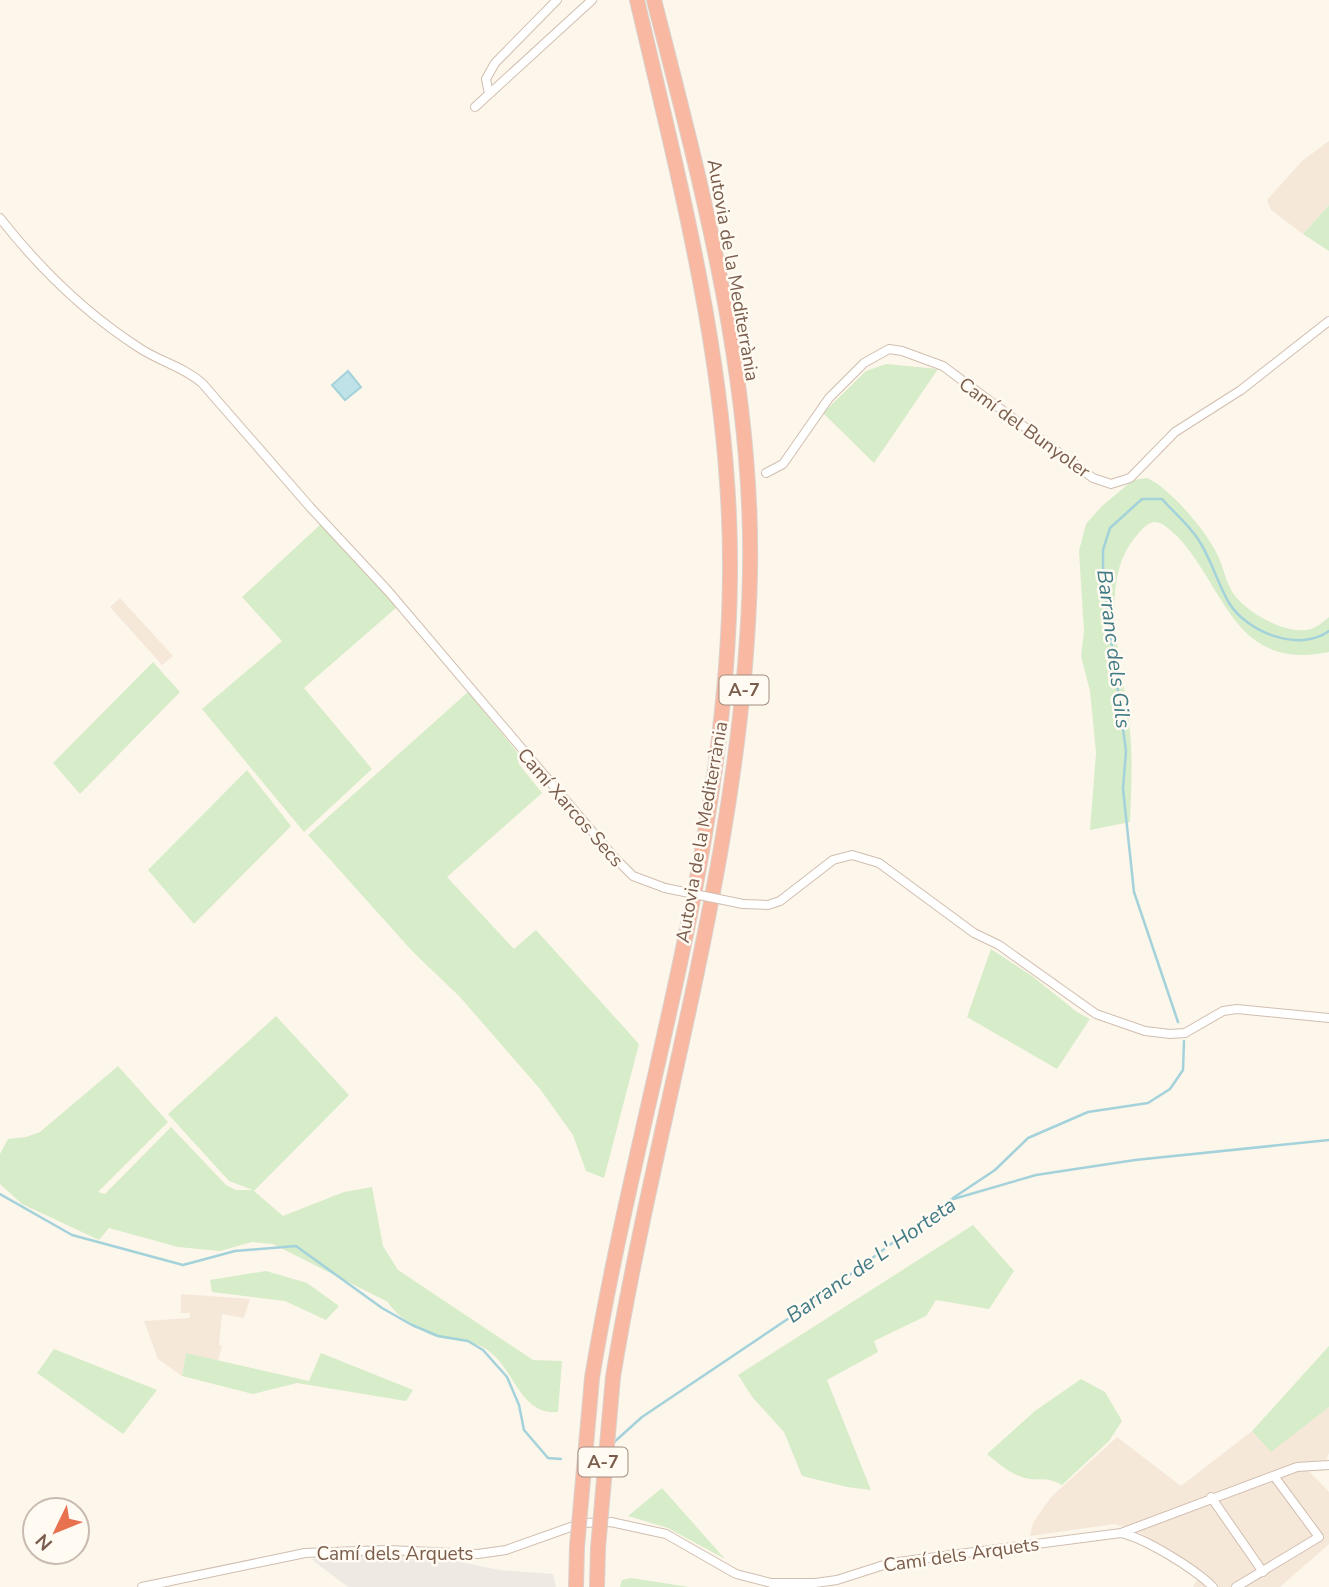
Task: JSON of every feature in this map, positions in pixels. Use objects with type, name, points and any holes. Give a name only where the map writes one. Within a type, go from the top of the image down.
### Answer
[{"type":"highway","name":"Autovia de la Mediterrània","points":[[576,1587],[592,1378],[606,1296],[691,903],[709,804],[723,687],[730,575],[726,467],[710,335],[681,184],[637,0]]},
{"type":"highway","name":"Autovia de la Mediterrània","points":[[597,1587],[613,1377],[626,1298],[711,906],[730,800],[745,683],[750,571],[746,464],[730,330],[699,175],[654,0]]},
{"type":"street","points":[[489,94],[486,79],[495,63],[557,0]]},
{"type":"street","points":[[475,107],[592,0]]},
{"type":"street","name":"Camí Xarcos Secs","points":[[0,218],[36,264],[79,302],[140,349],[193,375],[202,383],[310,507],[389,592],[613,856],[633,876],[665,888],[743,904],[768,905],[795,893],[833,860],[852,855],[879,863],[974,933],[1007,951],[1096,1014],[1145,1031],[1185,1033],[1223,1011],[1237,1009],[1329,1018]]},
{"type":"street","name":"Camí del Bunyoler","points":[[766,473],[783,464],[810,422],[836,391],[864,363],[889,349],[943,366],[1093,478],[1111,484],[1119,482],[1130,478],[1175,432],[1241,390],[1329,321]]},
{"type":"street","name":"Camí dels Arquets","points":[[142,1587],[275,1558],[317,1552],[387,1550],[478,1554],[506,1549],[582,1523],[611,1522],[640,1526],[666,1534],[736,1574],[771,1583],[797,1584],[836,1580],[890,1563],[1121,1533],[1297,1467],[1329,1465]]},
{"type":"street","points":[[1236,1587],[1319,1537],[1274,1476]]},
{"type":"street","points":[[1212,1497],[1263,1572]]},
{"type":"street","points":[[1121,1533],[1130,1535],[1160,1552],[1213,1587]]},
{"type":"shaded area","points":[[1329,141],[1329,205],[1303,234],[1271,210],[1267,200],[1302,161]]},
{"type":"shaded area","points":[[120,598],[173,656],[162,665],[110,607]]},
{"type":"shaded area","points":[[181,1294],[250,1299],[244,1318],[222,1314],[219,1345],[222,1346],[218,1361],[186,1353],[182,1376],[158,1359],[144,1321],[190,1318],[190,1313],[181,1313]]},
{"type":"shaded area","points":[[1329,1407],[1329,1453],[1322,1471],[1308,1470],[1329,1492],[1329,1544],[1280,1587],[1193,1587],[1199,1576],[1220,1586],[1204,1572],[1142,1534],[1115,1524],[1030,1536],[1033,1523],[1051,1497],[1117,1437],[1181,1486],[1252,1431],[1271,1451]]},
{"type":"shaded area","points":[[366,1556],[438,1557],[499,1570],[553,1574],[556,1587],[348,1587],[311,1559]]},
{"type":"green space","points":[[1329,205],[1329,251],[1303,234]]},
{"type":"green space","points":[[886,364],[938,369],[874,463],[823,413],[866,371]]},
{"type":"green space","points":[[1147,478],[1166,490],[1195,521],[1216,552],[1235,596],[1249,609],[1277,625],[1297,630],[1312,628],[1329,617],[1329,652],[1297,655],[1272,650],[1252,638],[1236,621],[1177,536],[1158,522],[1145,526],[1125,554],[1117,577],[1115,602],[1119,656],[1131,742],[1130,822],[1090,830],[1096,753],[1090,691],[1081,656],[1084,632],[1079,551],[1086,524],[1102,506],[1133,480]]},
{"type":"green space","points":[[321,524],[397,607],[304,688],[372,769],[304,832],[202,709],[282,641],[242,597]]},
{"type":"green space","points":[[153,662],[180,692],[80,794],[53,763]]},
{"type":"green space","points":[[468,692],[522,758],[518,763],[542,793],[447,877],[514,949],[536,930],[639,1044],[604,1178],[586,1171],[573,1135],[540,1089],[460,997],[413,952],[308,835]]},
{"type":"green space","points":[[247,770],[291,826],[194,924],[148,870]]},
{"type":"green space","points":[[991,949],[1090,1019],[1057,1069],[967,1017]]},
{"type":"green space","points":[[276,1016],[349,1095],[254,1191],[283,1216],[344,1192],[372,1187],[383,1246],[398,1270],[533,1360],[562,1361],[558,1412],[535,1407],[498,1360],[484,1348],[473,1343],[428,1334],[404,1319],[388,1302],[273,1244],[252,1242],[220,1251],[178,1247],[109,1228],[99,1240],[22,1204],[0,1184],[0,1154],[8,1139],[40,1132],[118,1066],[168,1122],[98,1192],[105,1194],[171,1127],[226,1185],[236,1190],[253,1190],[229,1181],[168,1114]]},
{"type":"green space","points":[[973,1225],[1014,1271],[989,1309],[936,1300],[926,1316],[874,1341],[878,1352],[827,1380],[871,1490],[802,1476],[784,1432],[753,1398],[738,1375]]},
{"type":"green space","points":[[266,1271],[307,1283],[339,1306],[326,1320],[285,1301],[212,1292],[210,1280]]},
{"type":"green space","points":[[1329,1346],[1329,1407],[1271,1452],[1252,1431]]},
{"type":"green space","points":[[54,1349],[157,1390],[123,1434],[37,1373]]},
{"type":"green space","points":[[186,1353],[309,1381],[321,1353],[413,1390],[406,1401],[297,1383],[253,1394],[182,1376]]},
{"type":"green space","points":[[1081,1379],[1105,1392],[1122,1421],[1109,1441],[1062,1485],[1051,1480],[1020,1476],[1004,1468],[987,1454],[1035,1411]]},
{"type":"green space","points":[[662,1488],[725,1559],[668,1528],[628,1516]]},
{"type":"green space","points":[[631,1578],[689,1587],[620,1587],[622,1580]]},
{"type":"water","points":[[348,371],[361,387],[345,400],[332,385]]},
{"type":"waterway","name":"Barranc dels Gils","points":[[1178,1022],[1134,892],[1123,789],[1126,751],[1103,580],[1103,550],[1110,528],[1142,499],[1162,499],[1197,538],[1229,603],[1248,623],[1274,636],[1289,639],[1303,640],[1329,631]]},
{"type":"waterway","name":"Barranc dels Gils","points":[[953,1198],[995,1170],[1028,1138],[1088,1112],[1148,1103],[1170,1089],[1183,1070],[1184,1041]]},
{"type":"waterway","name":"Barranc de L' Horteta","points":[[612,1444],[642,1417],[816,1300],[950,1200],[1036,1175],[1135,1160],[1329,1140]]},
{"type":"waterway","points":[[0,1194],[72,1235],[183,1265],[235,1251],[296,1246],[382,1308],[412,1325],[438,1336],[468,1341],[483,1350],[507,1377],[519,1405],[524,1430],[548,1458],[561,1459]]}]
